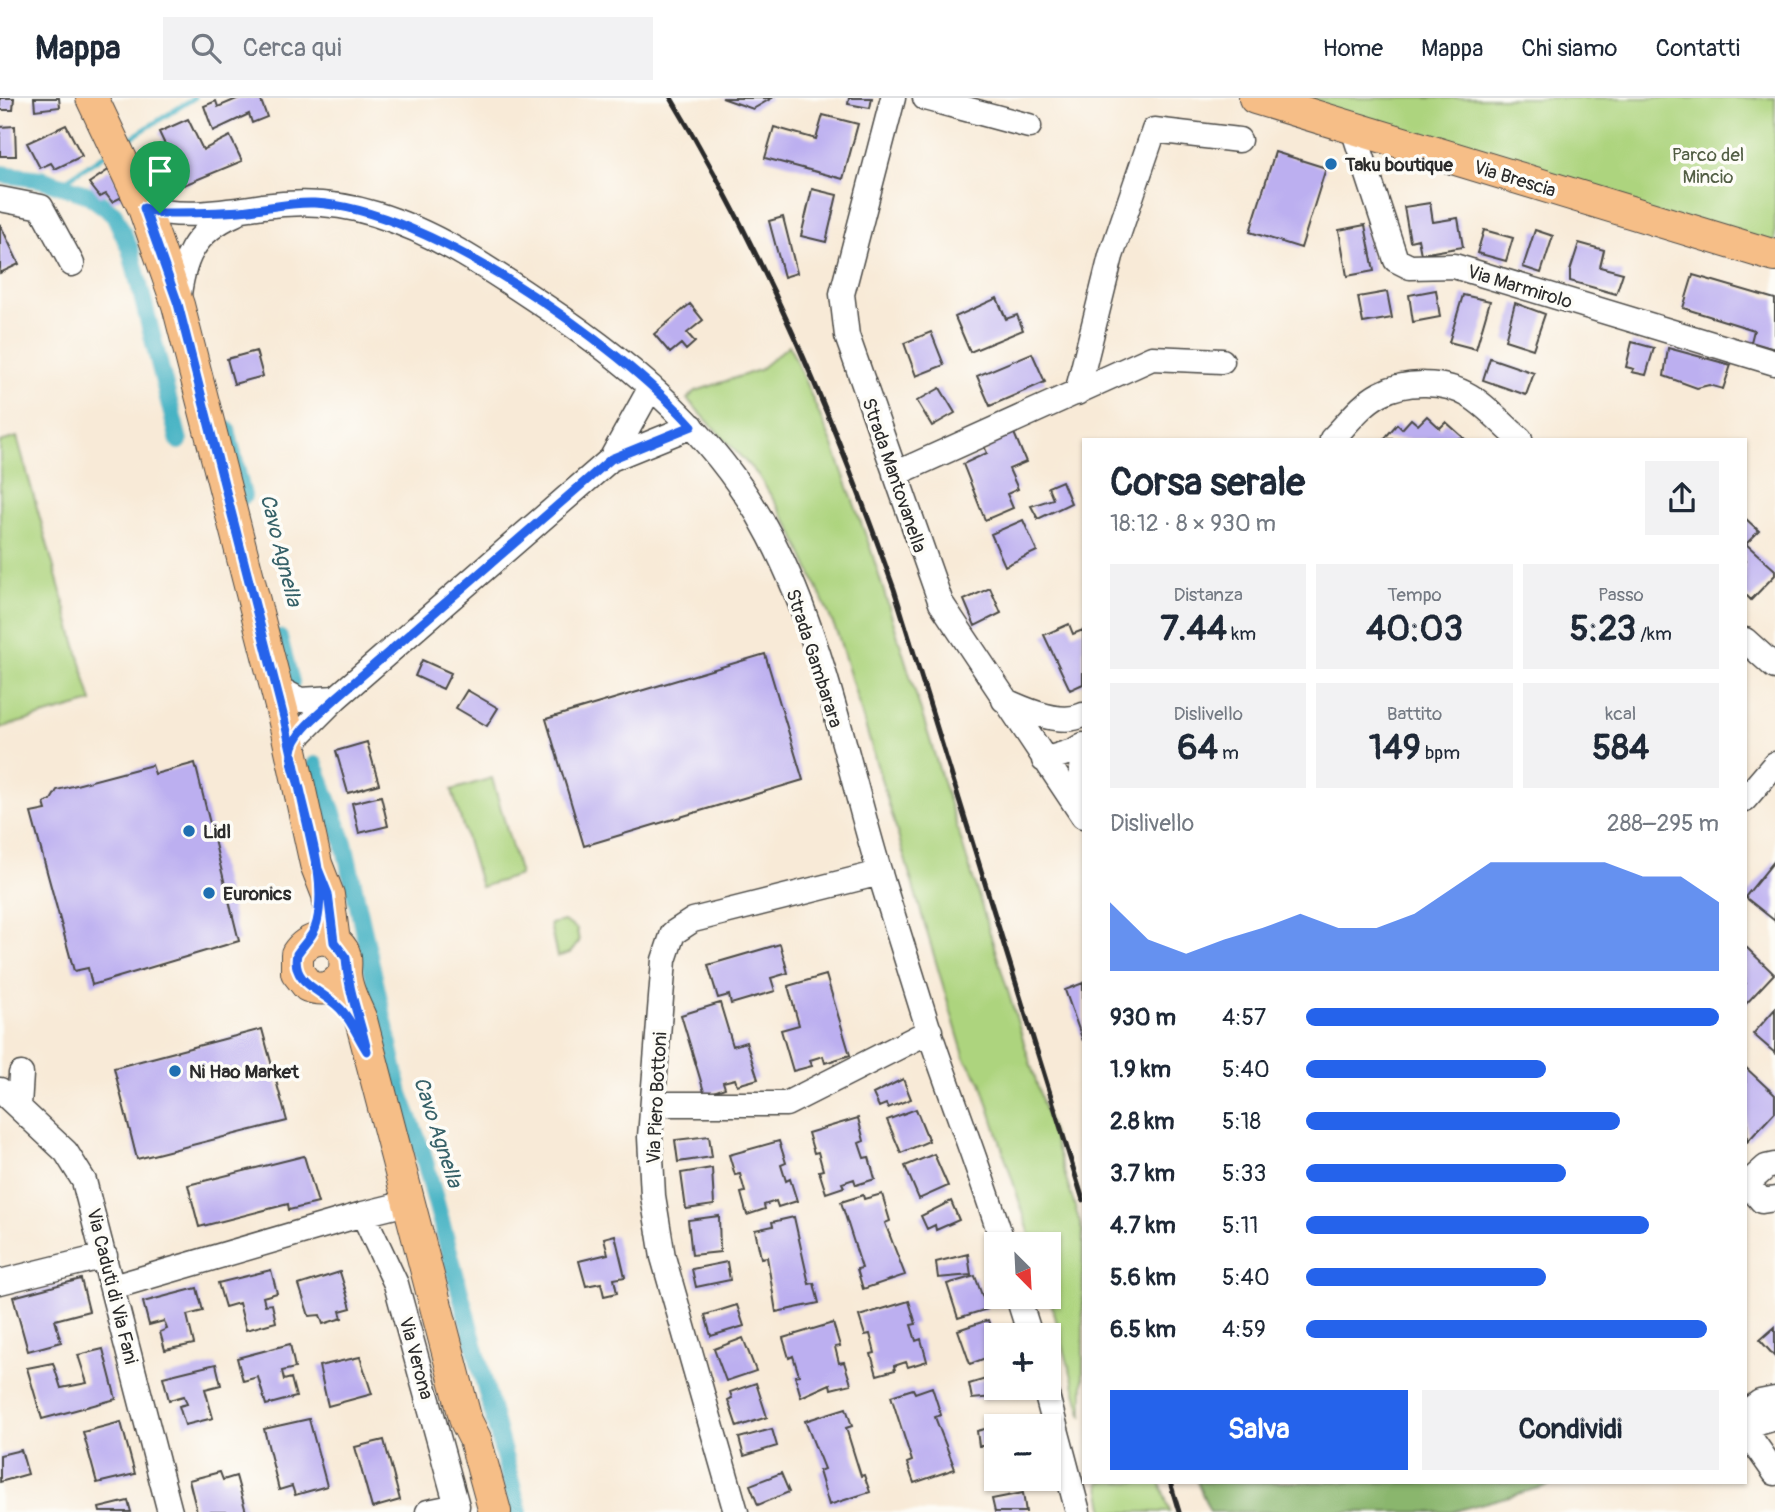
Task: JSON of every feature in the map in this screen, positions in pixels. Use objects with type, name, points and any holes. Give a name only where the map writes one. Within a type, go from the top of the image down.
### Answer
[{"type":"main road","name":"Via Verona","points":[[92,98],[147,215],[178,304],[291,752],[316,864],[319,901],[317,923],[321,941],[346,958],[345,972],[350,997],[361,1020],[466,1421],[470,1472],[482,1505]]},
{"type":"main road","name":"Via Brescia","points":[[1255,98],[1775,256]]},
{"type":"main road","name":"Via Verona","points":[[321,941],[297,954],[297,972],[302,981],[316,989],[344,1013],[367,1051]]},
{"type":"main road","points":[[316,989],[333,986],[345,972]]},
{"type":"street","name":"Strada Mantovanella","points":[[893,98],[842,294],[846,336],[941,603],[1082,815]]},
{"type":"street","points":[[925,98],[1029,126]]},
{"type":"street","points":[[1290,98],[1340,124]]},
{"type":"street","name":"Via Marmirolo","points":[[1340,124],[1396,260],[1410,267],[1454,266],[1775,363]]},
{"type":"street","points":[[1077,393],[1111,256],[1154,130],[1239,140]]},
{"type":"street","points":[[0,199],[41,207],[72,264]]},
{"type":"street","name":"Strada Gambarara","points":[[147,215],[233,215],[314,203],[374,213],[432,235],[557,314],[651,387],[692,426],[730,474],[770,536],[803,612],[880,873],[930,1031],[999,1232]]},
{"type":"street","points":[[178,304],[180,276],[187,255],[204,232],[233,215]]},
{"type":"street","points":[[895,474],[1152,358],[1222,361]]},
{"type":"street","points":[[1333,438],[1360,409],[1381,393],[1413,384],[1444,386],[1470,396],[1519,438]]},
{"type":"street","points":[[611,459],[651,387]]},
{"type":"street","points":[[291,752],[300,734],[336,698],[611,459],[692,426]]},
{"type":"street","points":[[1747,642],[1775,667]]},
{"type":"street","points":[[276,687],[300,700],[336,698]]},
{"type":"street","points":[[1003,699],[1028,712],[1079,717]]},
{"type":"street","points":[[1042,755],[1055,733],[1079,717]]},
{"type":"street","points":[[1042,755],[1073,751],[1082,746]]},
{"type":"street","points":[[1747,797],[1775,764]]},
{"type":"street","points":[[1082,769],[1082,799]]},
{"type":"street","name":"Via Piero Bottoni","points":[[736,1512],[663,1257],[653,1196],[650,1137],[664,960],[673,933],[693,920],[880,873]]},
{"type":"street","points":[[654,1104],[786,1104],[930,1031]]},
{"type":"street","points":[[9,1098],[21,1074]]},
{"type":"street","name":"Via Caduti di Via Fani","points":[[9,1098],[76,1165],[89,1196],[170,1512]]},
{"type":"street","points":[[1775,1165],[1766,1167],[1747,1184],[1762,1202],[1775,1199]]},
{"type":"street","points":[[113,1287],[407,1203]]},
{"type":"street","name":"Via Verona","points":[[363,1214],[396,1284],[482,1505]]},
{"type":"street","points":[[0,1282],[105,1256]]},
{"type":"street","points":[[1747,1390],[1775,1397]]},
{"type":"street","points":[[1747,1412],[1760,1402],[1775,1397]]},
{"type":"street","points":[[1048,1400],[1077,1512]]},
{"type":"street","points":[[1747,1427],[1775,1418]]},
{"type":"street","points":[[1747,1431],[1775,1473]]},
{"type":"street","points":[[1775,1443],[1775,1449]]},
{"type":"street","points":[[428,1512],[482,1505]]},
{"type":"green space","name":"Parco del Mincio","points":[[1251,98],[1775,98],[1775,255]]},
{"type":"green space","points":[[789,345],[832,443],[871,550],[1082,1230],[1082,1413],[1061,1338],[1061,1323],[1057,1323],[1053,1309],[1061,1309],[1061,1232],[1029,1232],[981,1082],[965,1059],[838,635],[791,528],[758,475],[687,399],[696,391],[759,370]]},
{"type":"green space","points":[[17,437],[92,702],[0,728],[0,442]]},
{"type":"green space","points":[[492,778],[520,875],[481,887],[452,790]]},
{"type":"green space","points":[[564,921],[577,929],[579,942],[570,953],[557,957],[550,924]]},
{"type":"green space","points":[[1099,1484],[1161,1484],[1170,1512],[1105,1512]]},
{"type":"green space","points":[[1198,1484],[1554,1484],[1451,1512],[1210,1512]]},
{"type":"building","points":[[0,98],[14,98],[13,110],[0,110]]},
{"type":"building","points":[[34,98],[59,98],[60,107],[35,110]]},
{"type":"building","points":[[239,98],[260,98],[267,117],[252,123],[249,114],[213,131],[204,106],[216,101],[218,107]]},
{"type":"building","points":[[722,98],[772,98],[753,109]]},
{"type":"building","points":[[849,98],[872,98],[870,108],[848,104]]},
{"type":"building","points":[[823,115],[858,124],[843,179],[765,158],[774,127],[816,139]]},
{"type":"building","points":[[188,119],[203,150],[230,136],[242,161],[184,185],[159,132]]},
{"type":"building","points":[[66,125],[82,156],[55,169],[51,163],[40,168],[27,143]]},
{"type":"building","points":[[15,126],[16,156],[0,156],[0,127]]},
{"type":"building","points":[[1275,152],[1326,168],[1301,248],[1250,232]]},
{"type":"building","points":[[110,169],[124,196],[112,202],[106,194],[100,197],[89,183]]},
{"type":"building","points":[[812,189],[837,195],[826,242],[801,236]]},
{"type":"building","points":[[1430,203],[1433,222],[1458,218],[1463,247],[1421,254],[1418,239],[1410,241],[1404,207]]},
{"type":"building","points":[[783,217],[797,273],[784,277],[769,221]]},
{"type":"building","points":[[0,224],[19,264],[0,273]]},
{"type":"building","points":[[1365,225],[1374,271],[1347,276],[1339,230]]},
{"type":"building","points":[[1484,230],[1513,238],[1506,261],[1477,253]]},
{"type":"building","points":[[1535,230],[1553,236],[1541,273],[1523,267]]},
{"type":"building","points":[[1579,243],[1604,250],[1600,267],[1623,273],[1616,294],[1570,281],[1570,271]]},
{"type":"building","points":[[1693,275],[1775,299],[1775,349],[1751,342],[1754,330],[1683,308]]},
{"type":"building","points":[[1436,290],[1440,317],[1413,322],[1409,295]]},
{"type":"building","points":[[1387,292],[1392,318],[1363,323],[1358,297]]},
{"type":"building","points":[[1463,295],[1490,301],[1476,349],[1449,342]]},
{"type":"building","points":[[997,298],[1006,319],[1017,315],[1023,330],[970,352],[955,317]]},
{"type":"building","points":[[1515,303],[1545,314],[1533,349],[1505,340]]},
{"type":"building","points":[[690,304],[703,320],[687,333],[695,342],[686,350],[681,344],[670,353],[654,334]]},
{"type":"building","points":[[931,332],[944,365],[916,376],[904,343]]},
{"type":"building","points":[[1632,342],[1654,348],[1646,375],[1632,372],[1634,369],[1626,367]]},
{"type":"building","points":[[1668,348],[1731,365],[1723,389],[1709,385],[1697,388],[1664,376]]},
{"type":"building","points":[[256,351],[263,376],[234,384],[227,359]]},
{"type":"building","points":[[1032,353],[1045,382],[990,406],[977,376]]},
{"type":"building","points":[[1490,358],[1534,373],[1526,395],[1483,380]]},
{"type":"building","points":[[940,388],[955,413],[932,426],[917,401]]},
{"type":"building","points":[[1427,416],[1440,428],[1446,422],[1464,438],[1385,438],[1397,424],[1402,429],[1411,419],[1418,425]]},
{"type":"building","points":[[1014,433],[1026,462],[1009,469],[1018,489],[1007,494],[1013,508],[985,520],[963,464],[987,453],[984,446]]},
{"type":"building","points":[[1062,481],[1071,503],[1038,519],[1031,506],[1053,499],[1048,487]]},
{"type":"building","points":[[1023,520],[1037,551],[1005,566],[991,534]]},
{"type":"building","points":[[1747,520],[1759,531],[1747,543]]},
{"type":"building","points":[[1747,545],[1775,570],[1775,575],[1751,600],[1747,596]]},
{"type":"building","points":[[990,588],[1001,613],[975,626],[964,600]]},
{"type":"building","points":[[1069,624],[1073,634],[1082,630],[1082,684],[1070,690],[1044,635]]},
{"type":"building","points":[[765,654],[803,780],[584,846],[546,719]]},
{"type":"building","points":[[422,660],[451,673],[443,689],[415,676]]},
{"type":"building","points":[[467,690],[498,708],[487,726],[456,708]]},
{"type":"building","points":[[367,742],[379,784],[348,793],[336,751]]},
{"type":"building","points":[[195,763],[239,941],[92,985],[88,968],[74,971],[31,813],[46,810],[44,803],[51,800],[57,790],[152,765],[155,774]]},
{"type":"building","points":[[381,796],[388,826],[359,833],[352,803]]},
{"type":"building","points":[[1775,860],[1775,921],[1747,899],[1747,895]]},
{"type":"building","points":[[780,944],[788,973],[771,978],[775,991],[731,1004],[729,995],[718,998],[708,965]]},
{"type":"building","points":[[1747,948],[1774,974],[1747,1003]]},
{"type":"building","points":[[826,975],[850,1055],[825,1063],[823,1056],[810,1060],[812,1066],[793,1071],[781,1030],[799,1025],[788,986]]},
{"type":"building","points":[[1082,983],[1082,1038],[1065,990]]},
{"type":"building","points":[[720,1003],[733,1046],[746,1042],[758,1079],[737,1085],[735,1079],[723,1082],[725,1088],[705,1095],[681,1015]]},
{"type":"building","points":[[1775,1009],[1775,1053],[1753,1034]]},
{"type":"building","points":[[262,1029],[287,1121],[137,1159],[114,1068]]},
{"type":"building","points":[[1747,1069],[1775,1095],[1775,1112],[1747,1142]]},
{"type":"building","points":[[903,1079],[911,1099],[888,1108],[886,1104],[879,1107],[873,1094]]},
{"type":"building","points":[[916,1109],[929,1141],[901,1153],[887,1120]]},
{"type":"building","points":[[858,1118],[864,1141],[859,1143],[864,1158],[869,1157],[875,1179],[856,1185],[854,1179],[842,1183],[844,1187],[826,1193],[819,1171],[823,1170],[818,1152],[814,1153],[808,1133]]},
{"type":"building","points":[[709,1136],[712,1157],[678,1162],[675,1140]]},
{"type":"building","points":[[779,1141],[786,1163],[781,1165],[786,1181],[790,1179],[797,1201],[778,1207],[776,1201],[764,1205],[765,1209],[747,1215],[741,1193],[745,1192],[740,1174],[735,1175],[729,1155]]},
{"type":"building","points":[[934,1154],[948,1186],[919,1199],[905,1166]]},
{"type":"building","points":[[304,1156],[318,1203],[289,1210],[288,1204],[199,1227],[188,1185]]},
{"type":"building","points":[[712,1168],[714,1205],[686,1209],[681,1173]]},
{"type":"building","points":[[882,1194],[890,1221],[885,1223],[905,1275],[863,1289],[857,1269],[862,1268],[841,1202],[863,1195],[864,1199]]},
{"type":"building","points":[[951,1201],[959,1220],[936,1230],[935,1225],[927,1229],[921,1216]]},
{"type":"building","points":[[719,1216],[720,1252],[692,1255],[688,1220]]},
{"type":"building","points":[[794,1217],[809,1284],[814,1283],[819,1303],[776,1312],[767,1257],[761,1258],[755,1230],[773,1226],[772,1222]]},
{"type":"building","points":[[615,1235],[625,1277],[614,1279],[617,1293],[604,1296],[601,1283],[586,1286],[579,1261],[608,1254],[604,1238]]},
{"type":"building","points":[[968,1254],[971,1275],[938,1278],[936,1262]]},
{"type":"building","points":[[727,1262],[730,1280],[696,1287],[692,1269]]},
{"type":"building","points":[[271,1270],[277,1293],[263,1297],[265,1305],[272,1304],[276,1322],[246,1330],[239,1303],[225,1307],[218,1283]]},
{"type":"building","points":[[340,1272],[351,1308],[340,1311],[342,1318],[323,1324],[320,1315],[309,1316],[299,1285]]},
{"type":"building","points":[[975,1276],[984,1301],[984,1309],[987,1309],[958,1318],[947,1284]]},
{"type":"building","points":[[81,1279],[89,1311],[55,1320],[61,1342],[28,1351],[13,1297]]},
{"type":"building","points":[[197,1288],[203,1311],[187,1315],[194,1344],[165,1350],[160,1332],[167,1329],[164,1321],[149,1325],[143,1302]]},
{"type":"building","points":[[909,1301],[916,1324],[911,1325],[916,1341],[921,1339],[927,1361],[908,1367],[906,1362],[894,1366],[895,1370],[877,1375],[871,1354],[875,1353],[870,1334],[865,1335],[859,1316]]},
{"type":"building","points":[[737,1305],[744,1326],[711,1336],[705,1315]]},
{"type":"building","points":[[988,1320],[989,1323],[984,1323],[984,1359],[970,1364],[958,1330]]},
{"type":"building","points":[[833,1323],[840,1346],[835,1347],[839,1363],[844,1362],[851,1384],[831,1389],[830,1384],[801,1397],[795,1376],[799,1375],[793,1356],[789,1358],[783,1338]]},
{"type":"building","points":[[1775,1327],[1775,1357],[1760,1340]]},
{"type":"building","points":[[743,1338],[756,1371],[726,1381],[714,1349]]},
{"type":"building","points":[[290,1344],[295,1368],[282,1371],[284,1380],[291,1378],[296,1397],[266,1405],[258,1377],[243,1381],[237,1358]]},
{"type":"building","points":[[103,1349],[116,1399],[42,1419],[27,1368],[53,1363],[61,1388],[87,1383],[78,1355]]},
{"type":"building","points":[[360,1357],[372,1394],[328,1406],[319,1366]]},
{"type":"building","points":[[216,1364],[221,1385],[205,1389],[213,1418],[185,1425],[179,1406],[187,1404],[184,1396],[169,1400],[163,1377]]},
{"type":"building","points":[[984,1380],[984,1398],[972,1399],[969,1384]]},
{"type":"building","points":[[756,1383],[767,1417],[737,1427],[728,1400],[732,1398],[730,1392]]},
{"type":"building","points":[[932,1387],[941,1415],[935,1417],[955,1469],[914,1483],[907,1463],[912,1461],[891,1396],[913,1389],[915,1393]]},
{"type":"building","points":[[846,1408],[852,1426],[846,1428],[861,1476],[864,1475],[870,1492],[829,1505],[819,1471],[824,1469],[805,1421]]},
{"type":"building","points":[[309,1419],[327,1486],[295,1495],[292,1486],[279,1490],[264,1429]]},
{"type":"building","points":[[121,1422],[135,1474],[97,1483],[83,1432]]},
{"type":"building","points":[[772,1429],[777,1446],[744,1456],[739,1438]]},
{"type":"building","points":[[984,1429],[984,1446],[979,1446],[977,1431]]},
{"type":"building","points":[[384,1440],[400,1500],[372,1508],[355,1447]]},
{"type":"building","points":[[21,1450],[28,1474],[0,1482],[0,1455]]},
{"type":"building","points":[[220,1472],[223,1480],[236,1476],[246,1512],[197,1512],[189,1480]]},
{"type":"building","points":[[781,1473],[789,1492],[758,1505],[750,1485]]},
{"type":"building","points":[[1023,1493],[1026,1512],[995,1512],[992,1499]]},
{"type":"building","points":[[128,1501],[131,1512],[100,1512],[99,1508]]},
{"type":"waterway","points":[[126,141],[194,98]]},
{"type":"waterway","points":[[58,185],[106,154]]},
{"type":"waterway","name":"Cavo Agnella","points":[[0,174],[41,179],[89,195],[114,214],[130,249],[179,441]]},
{"type":"waterway","name":"Cavo Agnella","points":[[227,430],[243,496]]},
{"type":"waterway","name":"Cavo Agnella","points":[[279,638],[291,682]]},
{"type":"waterway","name":"Cavo Agnella","points":[[315,765],[344,843],[400,1094],[423,1154],[519,1512]]},
{"type":"railway","points":[[671,98],[705,156],[767,276],[822,400],[871,526],[894,589],[1082,1197]]},
{"type":"railway","points":[[1171,1484],[1179,1512]]},
{"type":"place","name":"Taku boutique","points":[[1331,164]]},
{"type":"place","name":"Lidl","points":[[189,831]]},
{"type":"place","name":"Euronics","points":[[209,893]]},
{"type":"place","name":"Ni Hao Market","points":[[175,1071]]},
{"type":"route","points":[[160,213],[144,208],[178,304],[284,718],[291,752],[316,864],[328,894],[334,942],[346,958],[345,972],[350,997],[361,1020],[367,1051],[344,1013],[332,1000],[302,981],[297,972],[297,954],[309,941],[317,923],[319,901],[316,864],[304,808],[291,752],[300,734],[336,698],[611,459],[692,426],[675,407],[612,354],[490,269],[432,235],[374,213],[314,203],[264,206],[242,211],[160,213]]}]
